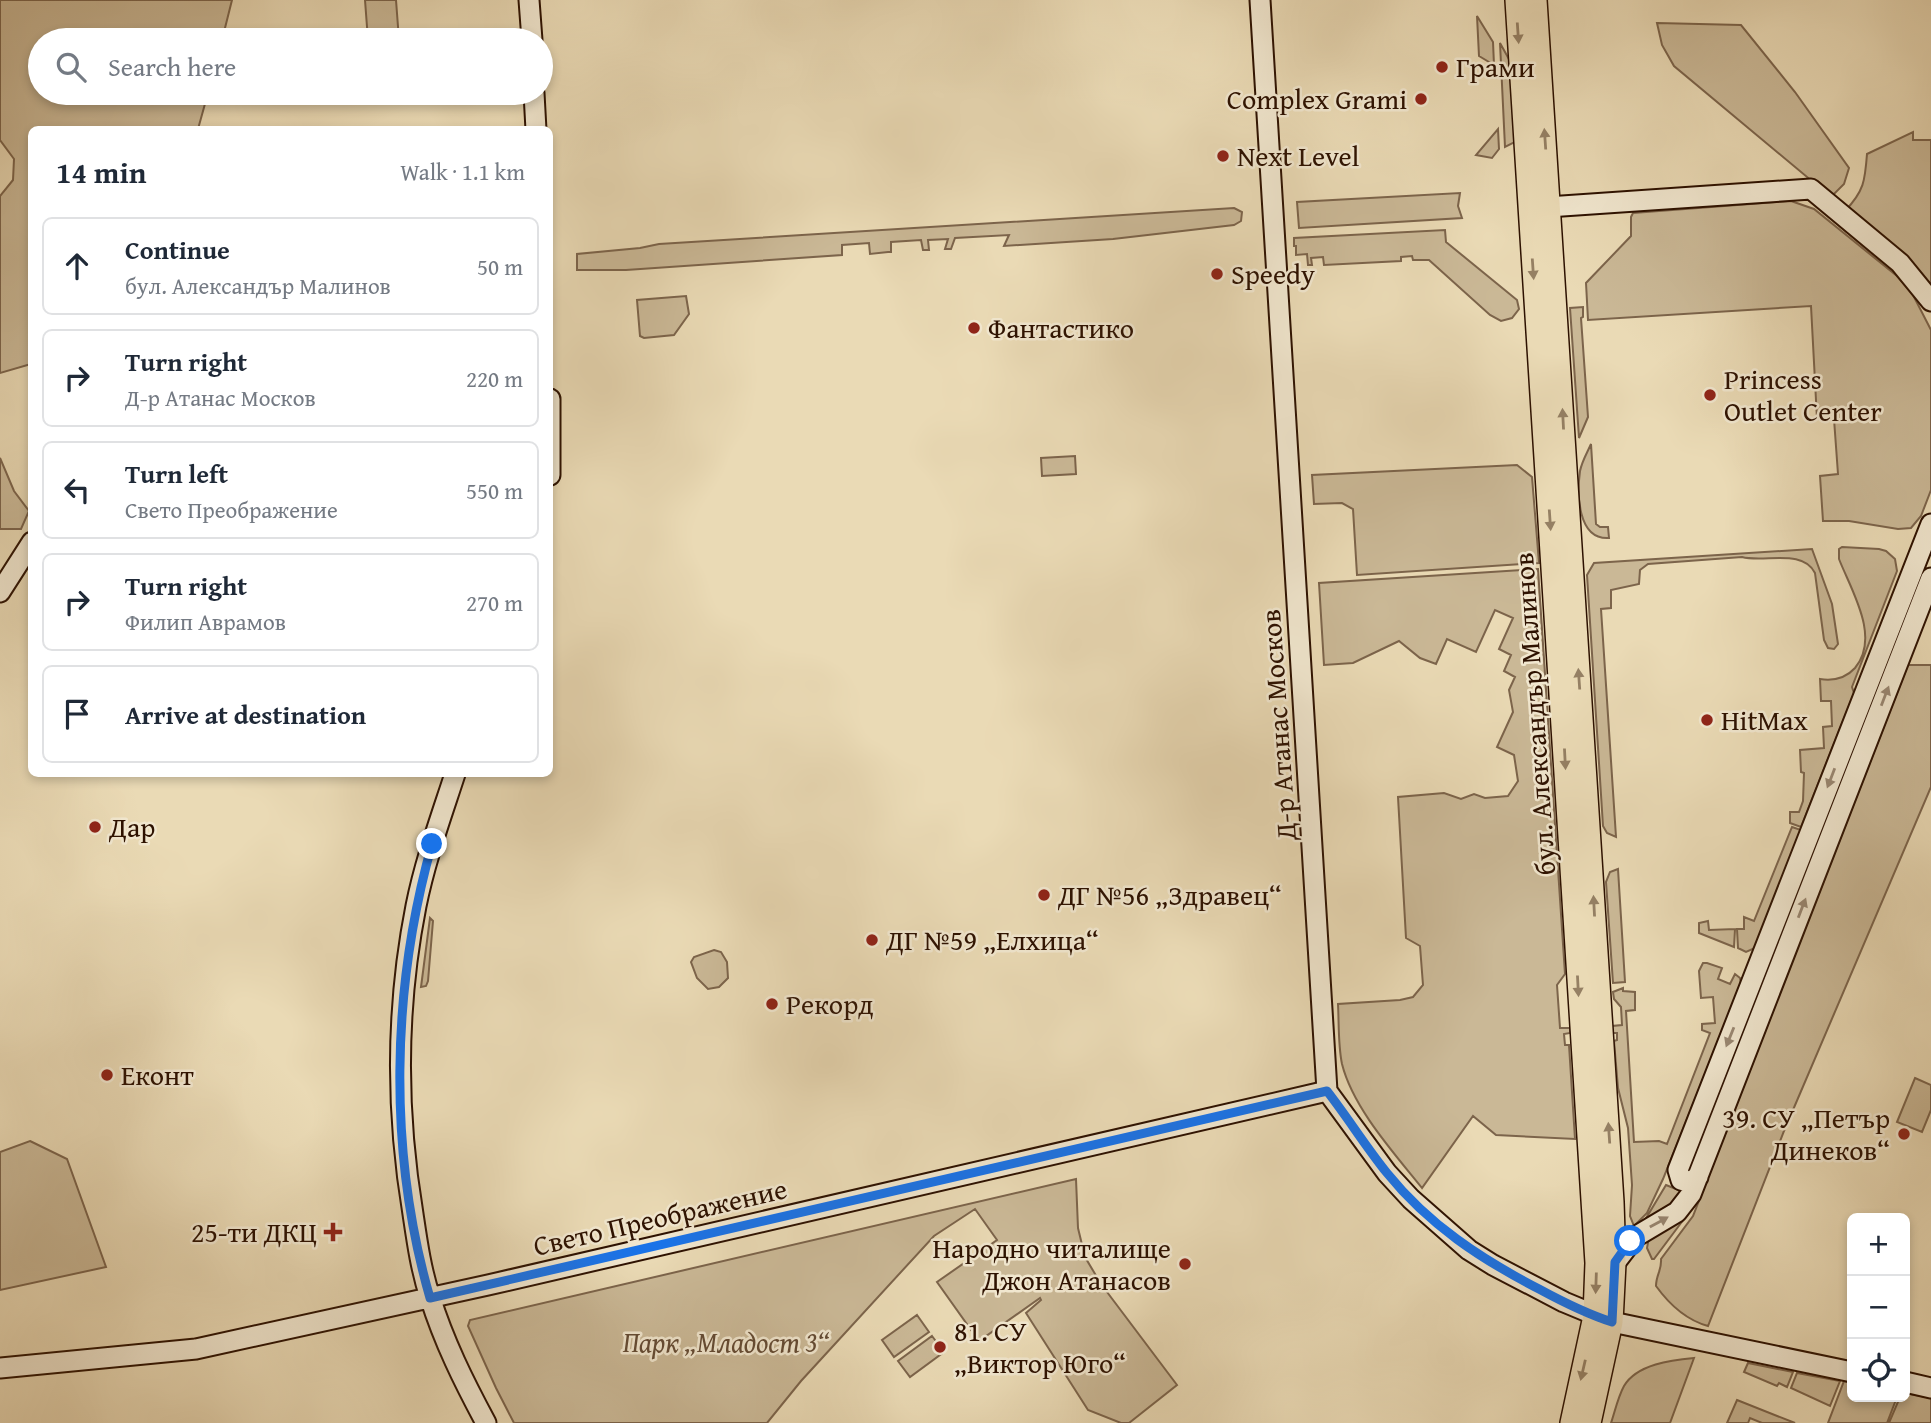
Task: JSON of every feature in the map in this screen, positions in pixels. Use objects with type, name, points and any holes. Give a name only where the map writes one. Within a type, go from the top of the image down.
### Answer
[{"type":"main road","name":"бул. Александър Малинов","points":[[1516,0],[1540,208],[1613,1202],[1615,1262],[1603,1319],[1590,1423]]},
{"type":"main road","name":"бул. Александър Малинов","points":[[1535,0],[1540,208],[1596,1276],[1603,1319],[1571,1423]]},
{"type":"street","points":[[529,0],[530,28]]},
{"type":"street","name":"Д-р Атанас Москов","points":[[1260,0],[1327,1091]]},
{"type":"street","points":[[535,105],[536,126]]},
{"type":"street","points":[[1540,208],[1811,190],[1900,263],[1931,301]]},
{"type":"street","points":[[1698,1177],[1688,1182],[1681,1180],[1678,1170],[1931,524]]},
{"type":"street","points":[[0,592],[28,548]]},
{"type":"street","points":[[1615,1262],[1635,1237],[1682,1208],[1698,1177],[1931,578]]},
{"type":"street","points":[[454,777],[416,905],[406,964],[401,1037],[401,1107],[406,1172],[424,1276],[456,1366],[486,1423]]},
{"type":"street","points":[[1327,1091],[1387,1173],[1438,1225],[1493,1265],[1603,1319],[1847,1371]]},
{"type":"street","name":"Свето Преображение","points":[[0,1368],[185,1350],[430,1298],[1327,1091]]},
{"type":"street","points":[[1910,1383],[1931,1388]]},
{"type":"green space","points":[[0,0],[232,0],[225,28],[28,28],[28,105],[205,105],[199,126],[28,126],[28,365],[0,373],[0,196],[13,180],[14,159],[0,140]]},
{"type":"green space","points":[[365,0],[396,0],[398,28],[367,28]]},
{"type":"green space","points":[[1477,16],[1493,42],[1494,65],[1479,56]]},
{"type":"green space","points":[[1657,23],[1741,25],[1795,92],[1849,168],[1844,184],[1831,197],[1674,66],[1662,45]]},
{"type":"green space","points":[[1500,43],[1510,61],[1515,142],[1505,147]]},
{"type":"green space","points":[[1498,129],[1499,149],[1492,158],[1476,155]]},
{"type":"green space","points":[[1913,132],[1913,140],[1931,140],[1931,285],[1914,265],[1845,211],[1862,185],[1867,154]]},
{"type":"green space","points":[[1460,193],[1458,206],[1462,218],[1299,228],[1297,202]]},
{"type":"green space","points":[[1791,201],[1814,209],[1897,276],[1912,293],[1931,330],[1931,490],[1921,516],[1911,528],[1823,521],[1820,476],[1838,474],[1834,419],[1817,419],[1811,306],[1588,320],[1586,283],[1631,236],[1633,213]]},
{"type":"green space","points":[[1234,208],[1242,212],[1241,221],[1234,225],[1113,239],[1004,246],[1009,235],[955,238],[951,249],[945,249],[948,239],[928,240],[929,250],[923,250],[921,240],[891,242],[891,252],[870,254],[869,243],[842,245],[842,255],[626,270],[577,270],[577,254],[659,244]]},
{"type":"green space","points":[[1445,230],[1446,242],[1517,300],[1519,309],[1512,318],[1501,321],[1490,315],[1429,260],[1413,260],[1412,256],[1401,257],[1401,261],[1324,265],[1323,257],[1311,258],[1312,265],[1308,265],[1307,254],[1296,255],[1294,246],[1294,238]]},
{"type":"green space","points":[[686,296],[689,314],[674,335],[644,338],[640,336],[637,300]]},
{"type":"green space","points":[[1583,307],[1581,318],[1588,417],[1579,438],[1570,308]]},
{"type":"green space","points":[[1591,444],[1596,524],[1608,527],[1609,538],[1598,537],[1591,531],[1581,514],[1580,471]]},
{"type":"green space","points":[[1075,456],[1076,474],[1042,476],[1041,458]]},
{"type":"green space","points":[[0,458],[14,491],[28,513],[21,529],[0,529]]},
{"type":"green space","points":[[1517,465],[1532,477],[1539,563],[1357,575],[1353,509],[1342,503],[1314,504],[1312,475]]},
{"type":"green space","points":[[1842,547],[1886,551],[1895,559],[1897,571],[1852,687],[1854,693],[1801,827],[1790,823],[1790,812],[1799,812],[1803,801],[1804,773],[1801,772],[1800,750],[1824,748],[1823,727],[1832,726],[1831,701],[1821,701],[1820,679],[1839,678],[1851,672],[1862,656],[1865,642],[1861,614],[1839,559],[1839,549]]},
{"type":"green space","points":[[1812,549],[1832,604],[1838,644],[1834,649],[1828,648],[1824,640],[1815,573],[1802,561],[1742,557],[1648,564],[1640,570],[1639,584],[1611,590],[1611,608],[1601,609],[1616,837],[1607,833],[1603,826],[1587,575],[1594,563]]},
{"type":"green space","points":[[1538,569],[1565,974],[1557,985],[1560,1028],[1570,1028],[1570,1033],[1564,1034],[1565,1045],[1569,1045],[1575,1139],[1496,1135],[1473,1116],[1422,1188],[1387,1145],[1347,1081],[1339,1042],[1338,1004],[1400,1000],[1413,997],[1423,985],[1420,946],[1406,938],[1398,797],[1444,793],[1461,799],[1474,794],[1485,798],[1508,796],[1518,781],[1514,755],[1497,747],[1513,712],[1509,690],[1515,677],[1504,671],[1511,655],[1499,649],[1513,618],[1495,610],[1476,652],[1447,639],[1436,664],[1420,658],[1399,641],[1353,663],[1324,665],[1319,583]]},
{"type":"green space","points":[[1908,665],[1931,665],[1931,787],[1784,1131],[1708,1326],[1692,1320],[1679,1310],[1656,1286],[1661,1259],[1693,1216]]},
{"type":"green space","points":[[1792,827],[1801,830],[1755,948],[1746,952],[1738,948],[1737,929],[1744,929],[1744,917],[1754,921]]},
{"type":"green space","points":[[1618,869],[1625,982],[1613,983],[1606,882],[1610,872]]},
{"type":"green space","points":[[430,918],[433,921],[428,981],[426,986],[421,987]]},
{"type":"green space","points":[[1708,921],[1709,930],[1735,929],[1734,947],[1699,933],[1699,923]]},
{"type":"green space","points":[[714,950],[721,952],[727,962],[728,978],[719,987],[708,989],[697,978],[691,962],[694,957]]},
{"type":"green space","points":[[1703,963],[1722,968],[1718,979],[1730,984],[1735,974],[1740,978],[1741,984],[1663,1179],[1647,1213],[1634,1226],[1630,1216],[1632,1185],[1628,1128],[1618,1088],[1614,1041],[1617,1040],[1617,1033],[1612,1033],[1612,1026],[1622,1025],[1621,1007],[1614,999],[1613,992],[1623,988],[1623,991],[1635,992],[1635,1010],[1626,1011],[1634,1142],[1659,1141],[1667,1144],[1710,1033],[1702,1030],[1702,1024],[1715,1023],[1713,997],[1701,998],[1699,971]]},
{"type":"green space","points":[[1915,1078],[1931,1085],[1931,1110],[1922,1132],[1897,1122]]},
{"type":"green space","points":[[30,1141],[67,1159],[106,1267],[0,1290],[0,1152]]},
{"type":"green space","name":"Парк „Младост 3“","points":[[1076,1179],[1078,1228],[1085,1257],[1101,1284],[1177,1385],[1129,1423],[1121,1423],[1088,1410],[1026,1313],[1040,1298],[979,1341],[937,1282],[997,1240],[975,1209],[934,1236],[801,1381],[767,1423],[514,1423],[468,1326],[470,1320]]},
{"type":"green space","points":[[1666,1185],[1681,1191],[1669,1207],[1645,1220]]},
{"type":"green space","points":[[1687,1215],[1652,1259],[1647,1248],[1649,1237]]},
{"type":"green space","points":[[917,1315],[929,1332],[894,1357],[882,1340]]},
{"type":"green space","points":[[932,1336],[944,1352],[910,1377],[898,1361]]},
{"type":"green space","points":[[1694,1358],[1670,1423],[1611,1423],[1624,1386],[1637,1373],[1656,1364]]},
{"type":"green space","points":[[1748,1363],[1793,1372],[1787,1387],[1779,1383],[1777,1386],[1744,1372]]},
{"type":"green space","points":[[1797,1373],[1840,1381],[1830,1406],[1791,1388]]},
{"type":"green space","points":[[1844,1381],[1847,1382],[1847,1402],[1895,1402],[1887,1423],[1828,1423]]},
{"type":"green space","points":[[1910,1394],[1931,1398],[1931,1423],[1889,1423],[1898,1402],[1910,1402]]},
{"type":"green space","points":[[1737,1400],[1795,1423],[1762,1423],[1750,1418],[1748,1423],[1727,1423]]},
{"type":"place","name":"Грами","points":[[1442,67]]},
{"type":"place","name":"Complex Grami","points":[[1421,99]]},
{"type":"place","name":"Next Level","points":[[1223,156]]},
{"type":"place","name":"Speedy","points":[[1217,274]]},
{"type":"place","name":"Фантастико","points":[[974,328]]},
{"type":"place","name":"Princess Outlet Center","points":[[1710,395]]},
{"type":"place","name":"HitMax","points":[[1707,720]]},
{"type":"place","name":"Дар","points":[[95,827]]},
{"type":"place","name":"ДГ №56 „Здравец“","points":[[1044,895]]},
{"type":"place","name":"ДГ №59 „Елхица“","points":[[872,940]]},
{"type":"place","name":"Рекорд","points":[[772,1004]]},
{"type":"place","name":"Еконт","points":[[107,1075]]},
{"type":"place","name":"39. СУ „Петър Динеков“","points":[[1904,1134]]},
{"type":"place","name":"25-ти ДКЦ","points":[[333,1232]]},
{"type":"place","name":"Народно читалище Джон Атанасов","points":[[1185,1264]]},
{"type":"place","name":"81. СУ „Виктор Юго“","points":[[940,1347]]},
{"type":"route","points":[[432,844],[416,905],[406,964],[401,1037],[401,1107],[406,1172],[430,1298],[1327,1091],[1387,1173],[1438,1225],[1493,1265],[1594,1317],[1612,1322],[1615,1262],[1630,1241]]}]
